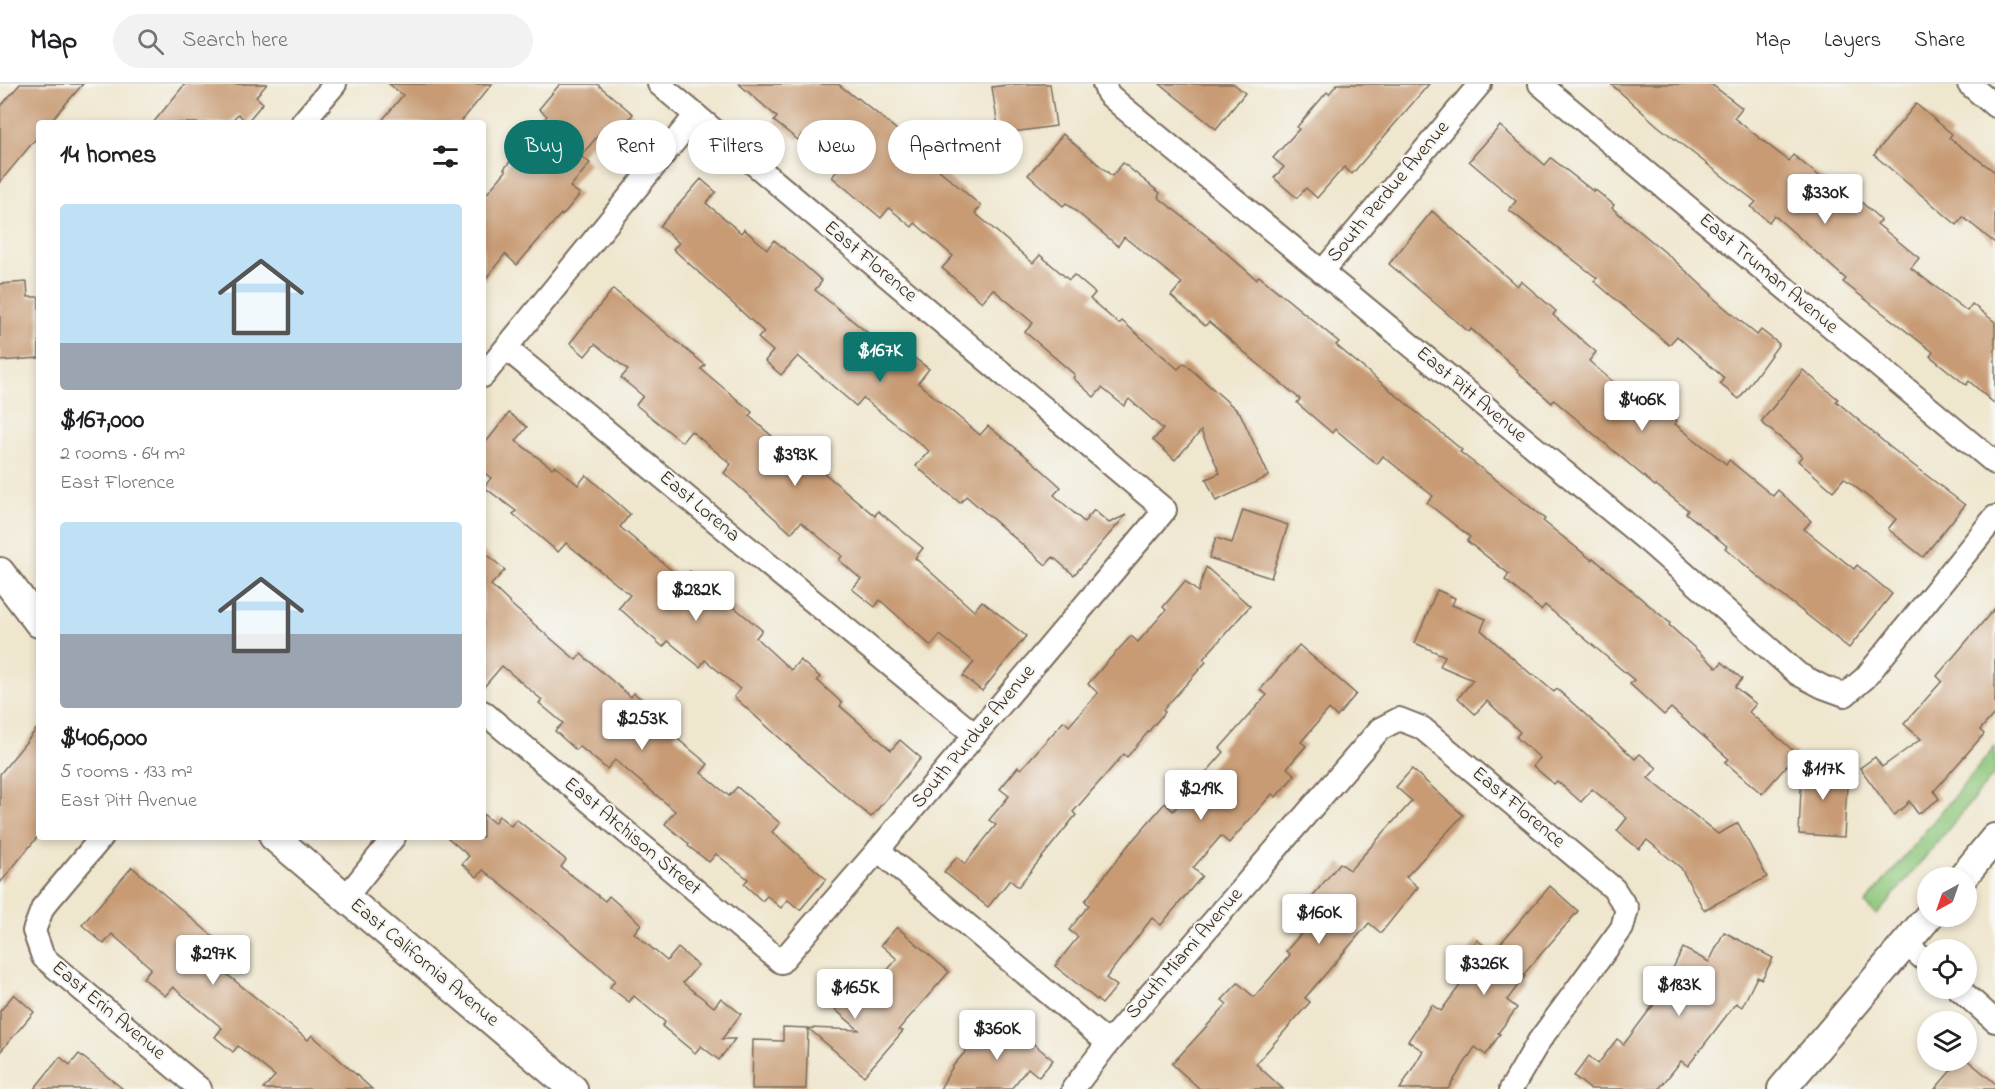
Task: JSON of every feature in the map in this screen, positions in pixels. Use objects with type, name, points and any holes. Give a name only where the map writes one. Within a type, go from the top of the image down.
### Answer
[{"type":"street","points":[[305,120],[335,84]]},
{"type":"street","name":"East Florence","points":[[659,84],[1165,510]]},
{"type":"street","name":"East Pitt Avenue","points":[[1104,84],[1108,94],[1124,108],[1650,543],[1798,674],[1823,687],[1845,695],[1865,678],[1995,516]]},
{"type":"street","name":"South Perdue Avenue","points":[[1322,272],[1480,84]]},
{"type":"street","name":"East Truman Avenue","points":[[1540,84],[1995,463]]},
{"type":"street","points":[[1969,84],[1995,106]]},
{"type":"street","points":[[486,372],[696,115]]},
{"type":"street","name":"East Lorena","points":[[507,348],[975,735]]},
{"type":"street","name":"South Purdue Avenue","points":[[781,962],[1165,510]]},
{"type":"street","points":[[0,572],[36,619]]},
{"type":"street","name":"East Florence","points":[[1399,719],[1422,728],[1614,889],[1627,909],[1622,928],[1539,1041],[1512,1089]]},
{"type":"street","name":"South Miami Avenue","points":[[1073,1089],[1108,1043],[1380,729],[1399,719]]},
{"type":"street","name":"East Atchison Street","points":[[486,720],[781,962]]},
{"type":"street","points":[[1971,867],[1995,838]]},
{"type":"street","name":"East Erin Avenue","points":[[99,840],[43,907],[34,930],[43,957],[200,1089]]},
{"type":"street","name":"East California Avenue","points":[[278,840],[573,1089]]},
{"type":"street","points":[[346,897],[392,840]]},
{"type":"street","points":[[878,850],[1108,1043]]},
{"type":"street","points":[[1782,1089],[1920,927]]},
{"type":"street","points":[[1906,944],[1917,954]]},
{"type":"street","points":[[1970,999],[1995,1021]]},
{"type":"green space","points":[[1995,747],[1995,773],[1877,915],[1865,904]]},
{"type":"building","points":[[20,84],[83,84],[52,120],[36,120],[36,139],[0,182],[0,107]]},
{"type":"building","points":[[185,84],[267,84],[256,97],[263,103],[249,120],[245,120],[238,114],[233,120],[155,120]]},
{"type":"building","points":[[389,84],[492,84],[462,120],[382,120],[403,95]]},
{"type":"building","points":[[560,84],[597,84],[633,114],[628,120],[596,120],[596,138],[584,152],[584,120],[544,120],[547,116],[539,109]]},
{"type":"building","points":[[739,84],[838,84],[858,98],[888,123],[888,174],[944,174],[981,206],[975,213],[1033,263],[1040,255],[1069,280],[1074,275],[1095,293],[1090,299],[1119,324],[1122,321],[1178,369],[1184,363],[1240,413],[1269,476],[1216,501],[1206,479],[1220,473],[1201,431],[1175,460],[1153,440],[1163,429],[1129,399],[1124,406],[1102,388],[1094,397],[1073,378],[1075,375],[1025,332],[1033,323],[993,289],[982,302],[942,268],[953,256],[915,223],[912,227],[889,208],[881,218],[832,177],[834,174],[876,174],[876,120],[797,120],[797,139],[785,130],[785,120],[775,120],[777,117]]},
{"type":"building","points":[[1015,84],[1050,84],[1056,126],[1023,131],[1023,120],[997,120],[992,87]]},
{"type":"building","points":[[1160,84],[1234,84],[1245,93],[1216,129]]},
{"type":"building","points":[[1337,84],[1429,84],[1352,174],[1344,167],[1317,198],[1306,188],[1297,198],[1274,178],[1284,167],[1273,158],[1327,92],[1329,94]]},
{"type":"building","points":[[1611,84],[1711,84],[1742,108],[1734,118],[1789,161],[1793,155],[1842,194],[1847,189],[1881,220],[1877,224],[1919,258],[1911,268],[1967,311],[1972,304],[1995,322],[1995,404],[1969,381],[1966,385],[1930,356],[1933,352],[1843,282],[1846,279],[1774,215],[1769,222],[1751,207],[1756,202],[1658,126]]},
{"type":"building","points":[[1916,104],[1952,134],[1949,138],[1995,172],[1995,243],[1963,217],[1957,225],[1874,155]]},
{"type":"building","points":[[1500,126],[1545,165],[1551,158],[1593,191],[1594,189],[1614,205],[1612,208],[1673,259],[1711,296],[1757,335],[1761,330],[1779,344],[1739,399],[1720,384],[1724,378],[1677,336],[1669,345],[1594,281],[1597,278],[1509,210],[1516,201],[1469,161]]},
{"type":"building","points":[[1063,134],[1112,176],[1123,163],[1160,193],[1158,197],[1256,279],[1259,276],[1339,342],[1336,345],[1462,450],[1460,452],[1670,623],[1669,625],[1717,668],[1722,662],[1742,679],[1735,687],[1756,704],[1749,712],[1797,754],[1762,794],[1725,762],[1729,759],[1671,708],[1664,715],[1630,684],[1634,680],[1545,605],[1541,610],[1505,580],[1509,574],[1467,541],[1470,537],[1427,503],[1433,496],[1383,456],[1377,464],[1335,429],[1332,433],[1297,403],[1300,399],[1209,322],[1205,326],[1171,296],[1182,283],[1124,237],[1118,246],[1066,203],[1063,206],[1028,175]]},
{"type":"building","points":[[584,158],[590,163],[584,170]]},
{"type":"building","points":[[504,173],[581,174],[570,187],[580,194],[562,216],[561,214],[517,265],[505,254],[486,278],[486,194]]},
{"type":"building","points":[[701,179],[716,192],[706,203],[741,233],[744,229],[767,249],[774,240],[822,281],[815,290],[875,339],[878,336],[905,359],[909,354],[929,369],[918,383],[980,435],[988,426],[1032,461],[1061,487],[1054,495],[1084,522],[1094,510],[1109,523],[1126,515],[1074,575],[1053,557],[1046,565],[966,496],[960,503],[916,466],[929,451],[863,398],[856,406],[798,356],[781,375],[765,361],[773,351],[758,338],[764,332],[673,249],[679,243],[660,226]]},
{"type":"building","points":[[1432,211],[1517,286],[1521,281],[1556,311],[1553,315],[1596,352],[1589,361],[1635,401],[1642,392],[1677,421],[1675,424],[1726,464],[1729,460],[1773,496],[1778,490],[1811,521],[1804,529],[1854,569],[1857,565],[1892,594],[1849,648],[1760,578],[1725,548],[1727,546],[1686,513],[1688,510],[1655,486],[1554,400],[1552,403],[1471,329],[1469,332],[1389,264]]},
{"type":"building","points":[[27,282],[28,297],[36,297],[36,358],[0,361],[0,284]]},
{"type":"building","points":[[613,289],[705,365],[701,369],[752,412],[749,416],[782,445],[788,438],[812,460],[811,462],[875,516],[878,511],[923,548],[915,558],[974,611],[982,601],[1026,636],[982,691],[963,676],[974,662],[940,635],[931,646],[880,600],[875,607],[852,589],[861,579],[839,560],[842,556],[801,522],[791,533],[724,473],[731,464],[691,431],[682,442],[636,405],[643,396],[621,378],[628,370],[595,344],[585,356],[570,343]]},
{"type":"building","points":[[1803,370],[1890,447],[1965,505],[1923,557],[1888,529],[1896,519],[1844,478],[1833,491],[1798,461],[1802,456],[1761,422]]},
{"type":"building","points":[[509,413],[527,427],[516,441],[552,468],[555,466],[578,485],[586,475],[630,514],[620,527],[683,580],[690,571],[762,630],[756,638],[791,670],[800,660],[820,677],[817,680],[842,703],[840,706],[891,750],[900,740],[921,758],[871,817],[734,697],[740,689],[705,660],[700,667],[668,641],[663,647],[619,608],[630,595],[566,543],[558,552],[513,514],[516,511],[486,488],[491,478],[486,474],[486,442]]},
{"type":"building","points":[[1243,510],[1288,525],[1271,578],[1209,558],[1216,538],[1232,543]]},
{"type":"building","points":[[486,554],[505,570],[491,585],[576,660],[581,654],[631,697],[634,693],[679,730],[674,736],[708,764],[701,773],[729,796],[737,787],[780,823],[772,832],[826,879],[800,910],[788,900],[781,908],[767,896],[762,901],[744,884],[748,879],[716,854],[709,862],[665,824],[675,811],[615,760],[607,769],[579,746],[576,750],[555,731],[563,723],[539,703],[542,700],[502,666],[486,685]]},
{"type":"building","points":[[1206,567],[1250,606],[1203,659],[1206,662],[1163,710],[1165,712],[1127,757],[1124,754],[1073,812],[1076,815],[1018,887],[1010,880],[988,907],[944,872],[957,857],[965,864],[996,825],[989,820],[1009,796],[1000,789],[1018,767],[1021,769],[1064,721],[1069,726],[1098,693],[1088,684],[1131,636],[1138,642],[1166,610],[1163,607],[1185,581],[1198,592]]},
{"type":"building","points":[[1437,590],[1455,598],[1452,605],[1486,619],[1481,630],[1532,675],[1554,692],[1557,689],[1635,759],[1640,754],[1657,768],[1648,778],[1718,834],[1738,823],[1767,877],[1704,910],[1681,868],[1647,840],[1639,849],[1617,831],[1627,818],[1592,789],[1581,802],[1557,781],[1554,784],[1533,766],[1540,758],[1516,737],[1520,732],[1487,701],[1475,714],[1458,698],[1473,680],[1440,666],[1445,656],[1415,643]]},
{"type":"building","points":[[1995,608],[1995,713],[1980,730],[1984,734],[1934,791],[1939,799],[1918,814],[1909,801],[1894,815],[1860,768],[1875,757],[1882,767],[1921,739],[1904,724],[1942,681],[1937,676]]},
{"type":"building","points":[[1299,645],[1356,694],[1337,717],[1329,709],[1301,742],[1306,746],[1287,768],[1295,775],[1276,797],[1272,794],[1229,843],[1221,836],[1193,868],[1202,876],[1161,925],[1152,918],[1106,978],[1117,986],[1102,1004],[1055,966],[1078,937],[1069,930],[1089,905],[1085,901],[1165,803],[1173,811],[1224,752],[1220,748],[1267,695],[1260,690]]},
{"type":"building","points":[[36,730],[36,839],[0,883],[0,774]]},
{"type":"building","points":[[1802,765],[1848,768],[1844,837],[1799,834]]},
{"type":"building","points":[[1412,769],[1463,815],[1406,877],[1418,887],[1381,933],[1369,923],[1305,998],[1310,1002],[1256,1064],[1283,1089],[1200,1089],[1172,1064],[1227,1004],[1222,1000],[1238,983],[1254,997],[1290,955],[1286,951],[1307,927],[1293,915],[1308,897],[1310,899],[1340,863],[1350,870],[1412,801],[1396,787]]},
{"type":"building","points":[[486,816],[494,823],[499,816],[511,826],[516,819],[566,860],[561,867],[605,901],[609,896],[641,924],[634,933],[667,961],[678,948],[698,965],[683,983],[714,1007],[721,998],[741,1014],[722,1039],[735,1039],[719,1060],[701,1046],[695,1053],[662,1026],[665,1022],[634,996],[629,1002],[610,987],[615,980],[559,931],[483,870],[477,877],[462,864],[469,856],[450,840],[486,840]]},
{"type":"building","points":[[132,867],[237,957],[224,972],[308,1040],[312,1035],[372,1089],[263,1089],[275,1076],[238,1046],[233,1052],[215,1037],[222,1028],[173,987],[165,996],[143,978],[151,968],[112,934],[104,944],[82,925]]},
{"type":"building","points":[[1550,886],[1578,911],[1523,975],[1525,976],[1507,1000],[1517,1008],[1498,1033],[1500,1034],[1486,1055],[1475,1047],[1448,1089],[1400,1089],[1423,1051],[1408,1041],[1432,1005],[1441,1011],[1464,980],[1452,972],[1477,940],[1493,952]]},
{"type":"building","points":[[897,927],[949,972],[898,1030],[903,1031],[864,1076],[808,1028],[806,1089],[752,1089],[753,1040],[783,1041],[783,1027],[859,1030],[831,1006],[848,987],[862,999],[897,959],[881,945]]},
{"type":"building","points":[[1724,932],[1773,958],[1762,979],[1757,977],[1742,1007],[1736,1003],[1688,1066],[1681,1061],[1659,1089],[1590,1089],[1574,1076],[1589,1056],[1598,1064],[1617,1039],[1624,1044],[1654,1004],[1647,998],[1664,975],[1668,978],[1683,948],[1709,962]]},
{"type":"building","points":[[14,994],[34,1012],[0,1052],[0,1011]]},
{"type":"building","points":[[1006,1021],[1053,1060],[1039,1077],[1028,1068],[1011,1089],[940,1089],[953,1066],[989,1024],[998,1030]]},
{"type":"building","points":[[79,1054],[123,1089],[34,1089],[60,1057],[70,1065]]},
{"type":"building","points":[[1977,1068],[1995,1083],[1995,1089],[1935,1089],[1951,1071],[1977,1071]]}]
